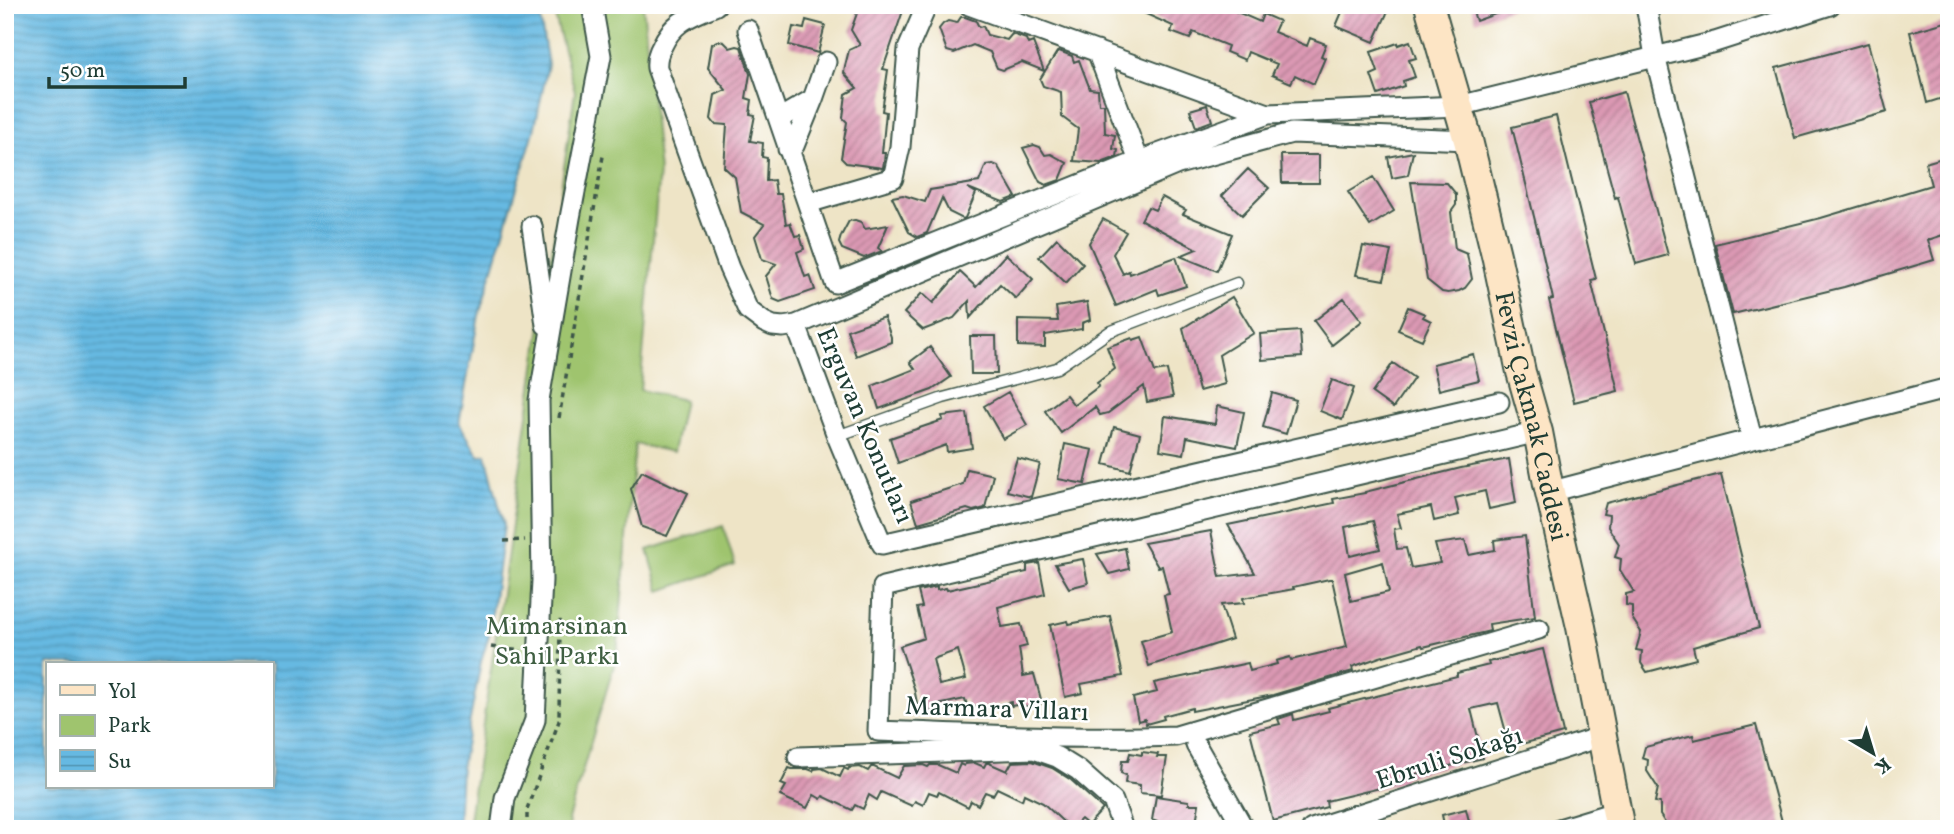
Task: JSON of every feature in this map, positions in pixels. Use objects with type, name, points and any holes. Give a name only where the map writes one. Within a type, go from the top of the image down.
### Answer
[{"type":"street","points":[[716,5],[678,23],[667,34],[658,54],[657,68],[729,268],[748,310],[773,326],[796,325]]},
{"type":"street","points":[[808,203],[893,178],[900,147],[908,49],[927,5]]},
{"type":"street","points":[[970,5],[1268,114]]},
{"type":"street","name":"Fevzi Çakmak Caddesi","points":[[1429,5],[1468,140],[1521,372],[1538,432],[1549,492],[1581,627],[1619,820]]},
{"type":"street","points":[[1646,5],[1654,56],[1752,439]]},
{"type":"street","points":[[748,30],[835,283],[1139,161],[1268,114],[1459,106],[1715,42],[1830,5]]},
{"type":"street","points":[[501,829],[505,798],[535,720],[542,580],[539,401],[601,56],[602,8]]},
{"type":"street","points":[[1097,51],[1139,161]]},
{"type":"street","points":[[788,149],[793,146],[826,62]]},
{"type":"street","points":[[779,119],[813,99]]},
{"type":"street","name":"Erguvan Konutları","points":[[1468,140],[1292,133],[1178,164],[796,325],[837,436],[882,544],[1499,402]]},
{"type":"street","points":[[531,226],[549,343]]},
{"type":"street","points":[[1549,492],[1949,388]]},
{"type":"street","name":"Marmara Vilları","points":[[1538,432],[883,587],[878,731],[1070,737],[1176,736],[1539,629]]},
{"type":"street","name":"Ebruli Sokağı","points":[[1312,829],[1603,736]]},
{"type":"street","points":[[1196,745],[1244,829]]},
{"type":"street","points":[[797,757],[1034,749],[1057,757],[1078,770],[1112,802],[1123,829]]},
{"type":"street","points":[[1559,829],[1619,820]]},
{"type":"lane","points":[[837,436],[943,398],[1057,368],[1109,332],[1237,283]]},
{"type":"path","points":[[602,8],[658,5]]},
{"type":"path","points":[[558,428],[604,149]]},
{"type":"path","points":[[527,829],[527,809],[559,720],[560,617]]},
{"type":"path","points":[[491,647],[523,652]]},
{"type":"green space","name":"Mimarsinan Sahil Parkı","points":[[552,5],[643,5],[659,172],[640,390],[684,400],[673,452],[635,444],[617,655],[568,819],[570,829],[471,829],[469,820],[575,92]]},
{"type":"green space","points":[[723,526],[735,565],[660,591],[648,550]]},
{"type":"water","points":[[5,5],[538,5],[548,65],[534,131],[479,315],[459,423],[479,456],[486,454],[504,525],[489,635],[481,662],[461,767],[458,829],[5,829]]},
{"type":"building","points":[[860,5],[905,5],[883,69],[888,70],[882,111],[886,112],[883,168],[846,163],[841,158],[847,122],[843,118],[846,94],[857,88],[844,73],[849,50],[860,45],[851,30]]},
{"type":"building","points":[[1126,5],[1221,5],[1260,22],[1263,14],[1279,21],[1274,32],[1307,46],[1310,38],[1326,44],[1321,56],[1325,58],[1314,84],[1295,75],[1291,83],[1272,75],[1277,64],[1248,52],[1245,60],[1226,52],[1228,46],[1193,32],[1190,39],[1171,32],[1173,26]]},
{"type":"building","points":[[1345,5],[1380,5],[1389,9],[1374,42],[1336,26]]},
{"type":"building","points":[[1471,5],[1515,5],[1515,7],[1476,21]]},
{"type":"building","points":[[961,17],[976,21],[979,27],[983,26],[987,35],[1007,40],[1012,34],[1026,39],[1028,44],[1033,42],[1044,71],[1022,62],[1003,70],[997,68],[990,52],[973,45],[954,53],[947,51],[939,29],[948,21],[957,23]]},
{"type":"building","points":[[806,20],[825,25],[818,53],[789,45],[793,27],[804,29]]},
{"type":"building","points":[[1949,21],[1949,96],[1927,103],[1910,32]]},
{"type":"building","points":[[1410,41],[1416,58],[1409,60],[1415,77],[1403,81],[1404,86],[1378,95],[1371,75],[1378,72],[1371,52]]},
{"type":"building","points":[[724,42],[730,48],[741,47],[750,74],[746,98],[752,100],[750,114],[755,115],[750,141],[763,143],[762,157],[767,158],[766,181],[774,180],[776,194],[781,194],[786,224],[790,223],[795,236],[800,235],[804,249],[797,252],[805,277],[810,275],[815,290],[780,302],[773,299],[766,276],[776,264],[762,259],[755,236],[764,224],[741,212],[735,177],[724,167],[727,125],[715,124],[711,119],[715,95],[726,90],[708,68],[712,44]]},
{"type":"building","points":[[1868,43],[1887,112],[1795,138],[1776,68]]},
{"type":"building","points":[[1059,51],[1072,56],[1074,62],[1079,60],[1090,89],[1098,90],[1099,104],[1104,104],[1105,133],[1115,135],[1113,149],[1118,150],[1117,157],[1101,163],[1074,161],[1078,129],[1062,117],[1061,92],[1043,86],[1040,79]]},
{"type":"building","points":[[1624,92],[1668,255],[1636,264],[1589,102]]},
{"type":"building","points":[[1207,105],[1212,121],[1196,127],[1190,110]]},
{"type":"building","points":[[1556,116],[1596,279],[1591,280],[1618,391],[1574,402],[1549,300],[1553,299],[1512,127]]},
{"type":"building","points":[[1034,145],[1040,147],[1045,155],[1051,154],[1067,163],[1060,180],[1046,185],[1040,182],[1023,148]]},
{"type":"building","points":[[1413,152],[1408,175],[1392,178],[1388,157]]},
{"type":"building","points":[[1281,155],[1319,155],[1319,183],[1282,183]]},
{"type":"building","points":[[1949,156],[1949,233],[1928,240],[1934,260],[1844,287],[1733,314],[1715,244],[1821,218],[1931,185],[1925,163]]},
{"type":"building","points":[[986,165],[998,166],[1016,197],[1003,202],[968,188],[976,193],[965,218],[949,212],[942,198],[927,233],[917,237],[909,232],[892,197],[903,195],[925,202],[930,190],[979,182]]},
{"type":"building","points":[[1248,169],[1269,188],[1242,215],[1222,196]]},
{"type":"building","points":[[1373,177],[1394,211],[1370,226],[1348,192]]},
{"type":"building","points":[[1411,182],[1447,183],[1456,194],[1456,205],[1451,212],[1455,249],[1467,254],[1472,279],[1459,291],[1442,292],[1427,280]]},
{"type":"building","points":[[1162,197],[1186,210],[1183,214],[1232,234],[1217,271],[1180,256],[1197,249],[1141,220],[1148,207],[1155,210]]},
{"type":"building","points":[[1103,219],[1126,232],[1113,254],[1123,274],[1129,271],[1130,274],[1176,257],[1186,286],[1159,295],[1157,289],[1116,306],[1089,243]]},
{"type":"building","points":[[849,221],[861,222],[865,229],[888,225],[878,248],[882,251],[864,258],[842,249],[839,243],[841,236]]},
{"type":"building","points":[[1057,238],[1083,264],[1066,283],[1039,257]]},
{"type":"building","points":[[1363,246],[1391,251],[1384,280],[1356,275]]},
{"type":"building","points":[[1006,254],[1033,279],[1016,299],[1000,284],[970,318],[969,301],[954,318],[923,330],[904,313],[922,293],[933,303],[960,272],[976,287]]},
{"type":"building","points":[[1232,297],[1254,333],[1219,355],[1225,384],[1199,391],[1183,328]]},
{"type":"building","points":[[1344,298],[1362,321],[1332,345],[1314,321]]},
{"type":"building","points":[[1087,302],[1090,320],[1082,323],[1082,329],[1045,335],[1045,347],[1018,346],[1018,320],[1058,321],[1056,307]]},
{"type":"building","points":[[1408,307],[1425,314],[1423,317],[1431,321],[1422,340],[1398,330]]},
{"type":"building","points":[[884,317],[891,342],[856,356],[847,330]]},
{"type":"building","points":[[1300,331],[1302,357],[1262,360],[1260,334]]},
{"type":"building","points":[[970,336],[996,336],[997,374],[971,374]]},
{"type":"building","points":[[1142,337],[1155,372],[1167,370],[1173,397],[1147,402],[1144,386],[1108,413],[1100,415],[1095,407],[1061,433],[1045,411],[1066,395],[1074,405],[1099,386],[1097,383],[1115,369],[1107,347]]},
{"type":"building","points":[[930,347],[951,377],[932,390],[879,409],[872,386],[915,369],[910,362]]},
{"type":"building","points":[[1473,354],[1479,380],[1439,390],[1433,364]]},
{"type":"building","points":[[1393,363],[1414,378],[1393,408],[1372,393]]},
{"type":"building","points":[[1332,380],[1354,388],[1342,420],[1320,411]]},
{"type":"building","points":[[1008,392],[1027,425],[1003,439],[984,406]]},
{"type":"building","points":[[1272,393],[1296,400],[1286,434],[1263,427]]},
{"type":"building","points":[[1217,406],[1244,412],[1237,447],[1187,437],[1184,454],[1160,450],[1165,416],[1215,424]]},
{"type":"building","points":[[967,413],[972,448],[947,452],[946,445],[898,463],[890,438],[943,420],[942,416]]},
{"type":"building","points":[[1114,427],[1140,434],[1130,471],[1104,464]]},
{"type":"building","points":[[1065,444],[1093,450],[1085,484],[1058,479]]},
{"type":"building","points":[[1017,458],[1040,464],[1031,497],[1007,491]]},
{"type":"building","points":[[1509,459],[1516,503],[1489,509],[1485,491],[1455,498],[1459,515],[1434,521],[1431,507],[1397,514],[1401,528],[1394,529],[1397,549],[1406,548],[1411,568],[1440,563],[1435,544],[1465,540],[1469,555],[1495,550],[1494,540],[1525,536],[1535,617],[1489,624],[1490,631],[1380,657],[1352,667],[1353,671],[1273,695],[1192,711],[1192,708],[1146,724],[1145,719],[1138,721],[1133,698],[1157,692],[1154,683],[1248,663],[1250,671],[1277,664],[1276,661],[1290,657],[1291,660],[1347,647],[1332,579],[1329,579],[1293,587],[1294,589],[1243,598],[1244,603],[1221,605],[1232,639],[1149,666],[1141,641],[1172,632],[1164,595],[1169,594],[1162,566],[1158,567],[1144,543],[1211,531],[1220,577],[1255,573],[1228,525],[1334,503],[1333,499]],"holes":[[[1373,521],[1380,549],[1350,556],[1345,527]],[[1383,562],[1389,592],[1351,601],[1345,573]]]},
{"type":"building","points":[[967,469],[993,475],[985,508],[973,511],[967,509],[918,523],[911,501],[963,484]]},
{"type":"building","points":[[642,471],[688,493],[667,536],[642,527],[631,489]]},
{"type":"building","points":[[1721,474],[1759,628],[1693,647],[1696,659],[1647,672],[1641,663],[1642,651],[1636,650],[1641,632],[1632,618],[1632,606],[1626,605],[1626,594],[1634,592],[1620,570],[1621,559],[1615,557],[1619,544],[1608,527],[1609,515],[1603,514],[1606,503]]},
{"type":"building","points":[[1125,548],[1129,569],[1109,574],[1097,554]]},
{"type":"building","points":[[1083,559],[1088,583],[1069,588],[1055,564]]},
{"type":"building","points":[[1039,563],[1045,594],[998,607],[1002,627],[1021,624],[1027,646],[1019,648],[1023,676],[1034,674],[1042,703],[1024,707],[1023,704],[1011,706],[1011,702],[979,709],[978,706],[968,708],[965,699],[933,706],[934,710],[919,713],[900,646],[924,638],[917,608],[922,607],[918,591],[937,587],[937,590],[947,590],[1027,572],[1027,565]],"holes":[[[958,650],[966,679],[939,685],[933,659]]]},
{"type":"building","points":[[1110,616],[1123,676],[1081,684],[1083,693],[1065,697],[1050,625]]},
{"type":"building","points":[[1543,649],[1563,733],[1510,747],[1498,703],[1471,709],[1483,758],[1404,777],[1405,782],[1326,801],[1327,807],[1273,821],[1250,731],[1280,724],[1278,719],[1293,714],[1294,720],[1329,711],[1328,708],[1457,676],[1457,673],[1489,665],[1488,662]]},
{"type":"building","points":[[1756,725],[1784,829],[1669,829],[1660,815],[1660,803],[1655,802],[1658,788],[1647,771],[1648,760],[1642,758],[1645,747],[1693,735],[1694,740]]},
{"type":"building","points":[[1142,752],[1167,757],[1161,795],[1140,793],[1140,785],[1125,783],[1126,775],[1121,773],[1122,761],[1128,761],[1130,753],[1142,755]]},
{"type":"building","points":[[1032,761],[1052,768],[1071,780],[1103,809],[1088,825],[1081,819],[1071,829],[1043,803],[1024,794],[1022,800],[997,788],[993,795],[985,792],[978,805],[971,801],[968,807],[939,792],[937,795],[929,792],[923,805],[915,801],[912,806],[881,792],[877,800],[869,795],[863,809],[855,805],[852,810],[823,796],[821,799],[814,795],[807,808],[780,796],[786,786],[781,784],[789,768],[813,771],[822,768],[840,777],[844,768],[848,770],[860,767],[868,771],[874,767],[897,778],[904,766],[938,765],[956,773],[960,764],[964,766],[975,763],[984,767],[989,763],[1007,771],[1012,762]]},
{"type":"building","points":[[1156,796],[1199,804],[1195,829],[1156,829],[1157,822],[1152,820]]},
{"type":"building","points":[[1466,809],[1471,829],[1445,829],[1442,815]]}]
